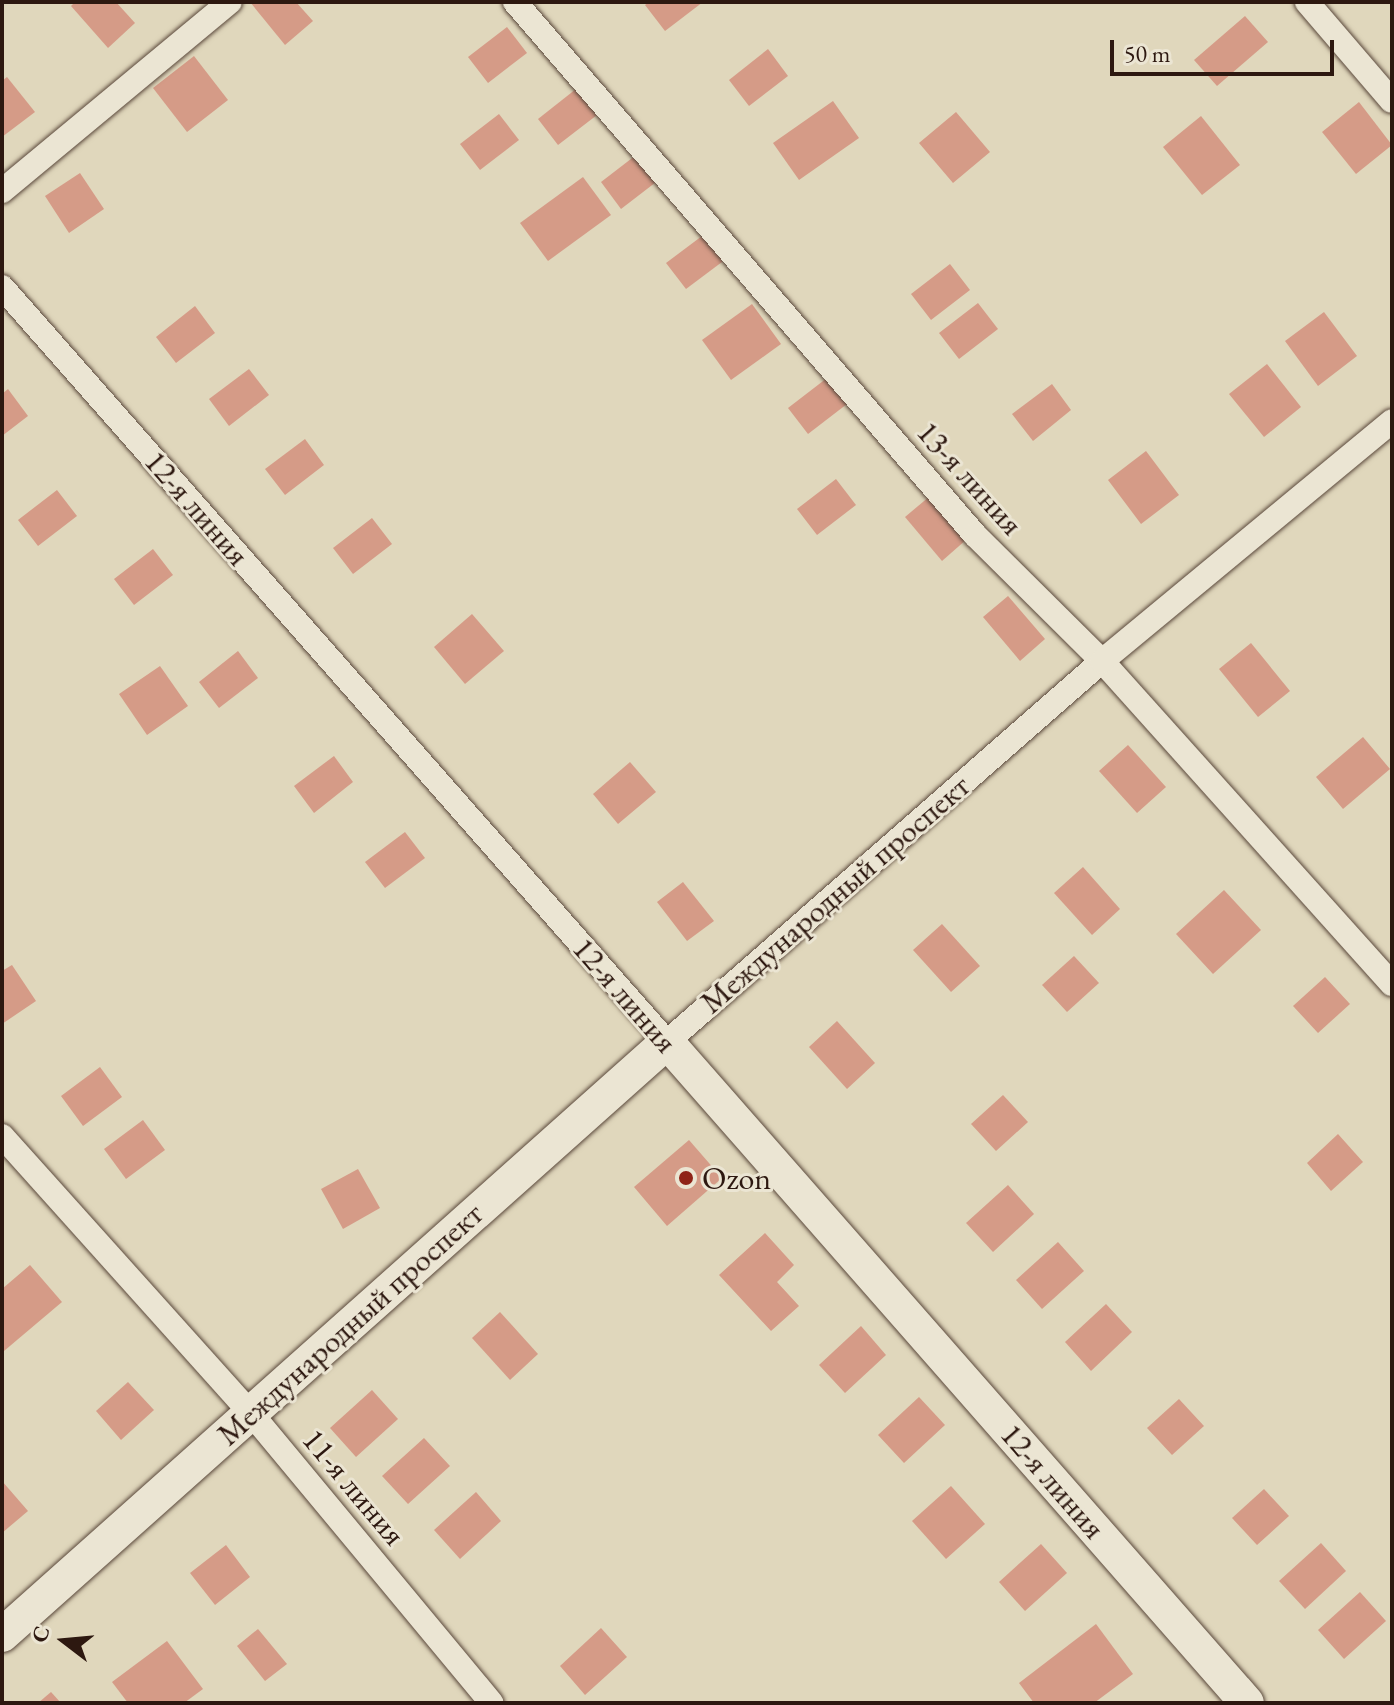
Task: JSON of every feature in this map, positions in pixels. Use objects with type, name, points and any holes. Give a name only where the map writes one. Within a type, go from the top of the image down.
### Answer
[{"type":"street","points":[[2,191],[230,2]]},
{"type":"street","name":"13-я линия","points":[[515,2],[975,535],[1102,661],[1392,984]]},
{"type":"street","points":[[1307,2],[1392,101]]},
{"type":"street","name":"12-я линия","points":[[2,287],[1247,1703]]},
{"type":"street","name":"Международный проспект","points":[[2,1635],[667,1042],[1102,661],[1392,421]]},
{"type":"street","name":"11-я линия","points":[[2,1136],[250,1412],[492,1703]]},
{"type":"building","points":[[75,2],[116,2],[135,23],[108,48],[71,6]]},
{"type":"building","points":[[250,2],[296,2],[313,21],[285,45]]},
{"type":"building","points":[[649,2],[703,2],[665,31],[645,5]]},
{"type":"building","points":[[1245,16],[1268,42],[1217,86],[1194,60]]},
{"type":"building","points":[[507,27],[527,53],[488,83],[468,57]]},
{"type":"building","points":[[768,49],[788,76],[749,106],[729,80]]},
{"type":"building","points":[[194,56],[228,100],[187,132],[153,88]]},
{"type":"building","points":[[7,77],[35,112],[2,137],[2,81]]},
{"type":"building","points":[[576,89],[597,115],[558,145],[538,119]]},
{"type":"building","points":[[833,101],[859,138],[799,180],[773,143]]},
{"type":"building","points":[[1359,102],[1392,145],[1356,174],[1322,132]]},
{"type":"building","points":[[956,112],[990,152],[953,183],[919,143]]},
{"type":"building","points":[[499,114],[519,140],[480,170],[460,144]]},
{"type":"building","points":[[1201,116],[1240,165],[1202,195],[1163,147]]},
{"type":"building","points":[[640,152],[660,179],[621,209],[601,182]]},
{"type":"building","points":[[80,173],[104,209],[69,233],[45,196]]},
{"type":"building","points":[[583,177],[611,215],[548,261],[520,223]]},
{"type":"building","points":[[706,233],[726,259],[686,289],[666,263]]},
{"type":"building","points":[[950,264],[970,290],[931,320],[911,294]]},
{"type":"building","points":[[978,303],[998,329],[959,359],[939,333]]},
{"type":"building","points":[[752,304],[781,344],[731,380],[702,340]]},
{"type":"building","points":[[195,306],[215,333],[176,363],[156,337]]},
{"type":"building","points":[[1324,312],[1357,356],[1318,386],[1285,341]]},
{"type":"building","points":[[1267,364],[1301,407],[1264,437],[1229,394]]},
{"type":"building","points":[[249,369],[269,395],[229,426],[209,399]]},
{"type":"building","points":[[827,378],[847,404],[808,434],[788,408]]},
{"type":"building","points":[[1052,384],[1071,410],[1033,441],[1012,414]]},
{"type":"building","points":[[8,389],[28,416],[2,436],[2,394]]},
{"type":"building","points":[[305,439],[324,465],[285,495],[265,469]]},
{"type":"building","points":[[1146,451],[1179,495],[1141,524],[1108,480]]},
{"type":"building","points":[[836,479],[856,505],[817,535],[797,509]]},
{"type":"building","points":[[57,490],[77,516],[38,546],[18,520]]},
{"type":"building","points":[[930,496],[967,539],[942,561],[905,517]]},
{"type":"building","points":[[372,518],[392,544],[353,574],[333,548]]},
{"type":"building","points":[[153,549],[173,575],[134,605],[114,579]]},
{"type":"building","points":[[1008,596],[1045,639],[1020,661],[983,617]]},
{"type":"building","points":[[472,614],[504,651],[465,684],[434,647]]},
{"type":"building","points":[[1251,643],[1290,691],[1258,717],[1219,669]]},
{"type":"building","points":[[238,651],[258,678],[219,708],[199,682]]},
{"type":"building","points":[[160,666],[188,706],[147,735],[119,694]]},
{"type":"building","points":[[1363,737],[1390,769],[1343,809],[1316,777]]},
{"type":"building","points":[[1128,745],[1166,787],[1137,813],[1099,771]]},
{"type":"building","points":[[334,756],[353,782],[314,813],[294,786]]},
{"type":"building","points":[[630,762],[656,792],[618,824],[593,794]]},
{"type":"building","points":[[405,832],[425,858],[385,888],[365,862]]},
{"type":"building","points":[[1083,867],[1120,909],[1092,935],[1054,893]]},
{"type":"building","points":[[683,882],[714,921],[687,941],[657,902]]},
{"type":"building","points":[[1224,890],[1261,930],[1213,974],[1176,934]]},
{"type":"building","points":[[942,924],[980,966],[951,992],[913,950]]},
{"type":"building","points":[[1074,956],[1099,983],[1067,1012],[1042,985]]},
{"type":"building","points":[[12,965],[36,1001],[2,1024],[2,971]]},
{"type":"building","points":[[1325,977],[1350,1004],[1318,1033],[1293,1006]]},
{"type":"building","points":[[837,1021],[875,1063],[847,1089],[809,1047]]},
{"type":"building","points":[[100,1067],[122,1097],[83,1126],[61,1096]]},
{"type":"building","points":[[1003,1095],[1028,1122],[996,1151],[971,1124]]},
{"type":"building","points":[[143,1120],[165,1150],[126,1179],[104,1149]]},
{"type":"building","points":[[1338,1134],[1363,1162],[1331,1191],[1307,1163]]},
{"type":"building","points":[[689,1140],[722,1178],[667,1226],[634,1187]]},
{"type":"building","points":[[358,1169],[380,1208],[343,1229],[321,1189]]},
{"type":"building","points":[[1008,1185],[1034,1214],[993,1252],[966,1223]]},
{"type":"building","points":[[765,1233],[794,1265],[777,1282],[799,1306],[771,1331],[719,1275]]},
{"type":"building","points":[[1058,1242],[1084,1271],[1042,1309],[1016,1280]]},
{"type":"building","points":[[30,1265],[62,1302],[4,1351],[2,1289]]},
{"type":"building","points":[[1106,1304],[1132,1332],[1091,1371],[1065,1342]]},
{"type":"building","points":[[500,1312],[538,1354],[510,1380],[472,1338]]},
{"type":"building","points":[[861,1326],[886,1355],[845,1393],[819,1365]]},
{"type":"building","points":[[128,1382],[154,1410],[121,1440],[96,1411]]},
{"type":"building","points":[[372,1390],[398,1419],[356,1457],[330,1428]]},
{"type":"building","points":[[919,1397],[945,1425],[904,1463],[878,1435]]},
{"type":"building","points":[[1179,1399],[1204,1426],[1172,1455],[1147,1428]]},
{"type":"building","points":[[424,1438],[450,1466],[408,1504],[382,1476]]},
{"type":"building","points":[[2,1481],[28,1511],[2,1533]]},
{"type":"building","points":[[951,1486],[985,1524],[946,1559],[912,1521]]},
{"type":"building","points":[[1264,1489],[1289,1516],[1257,1545],[1232,1518]]},
{"type":"building","points":[[476,1492],[501,1521],[460,1559],[434,1530]]},
{"type":"building","points":[[1321,1543],[1346,1571],[1305,1609],[1279,1581]]},
{"type":"building","points":[[1041,1544],[1067,1573],[1025,1611],[999,1582]]},
{"type":"building","points":[[226,1545],[250,1577],[215,1605],[190,1573]]},
{"type":"building","points":[[1360,1592],[1386,1621],[1344,1659],[1318,1630]]},
{"type":"building","points":[[1096,1624],[1133,1674],[1094,1703],[1034,1703],[1019,1683]]},
{"type":"building","points":[[601,1628],[627,1657],[585,1695],[560,1666]]},
{"type":"building","points":[[258,1629],[287,1664],[265,1681],[237,1646]]},
{"type":"building","points":[[167,1641],[203,1689],[184,1703],[128,1703],[112,1682]]},
{"type":"building","points":[[51,1692],[61,1703],[38,1703]]},
{"type":"place","name":"Ozon","points":[[686,1178]]}]
